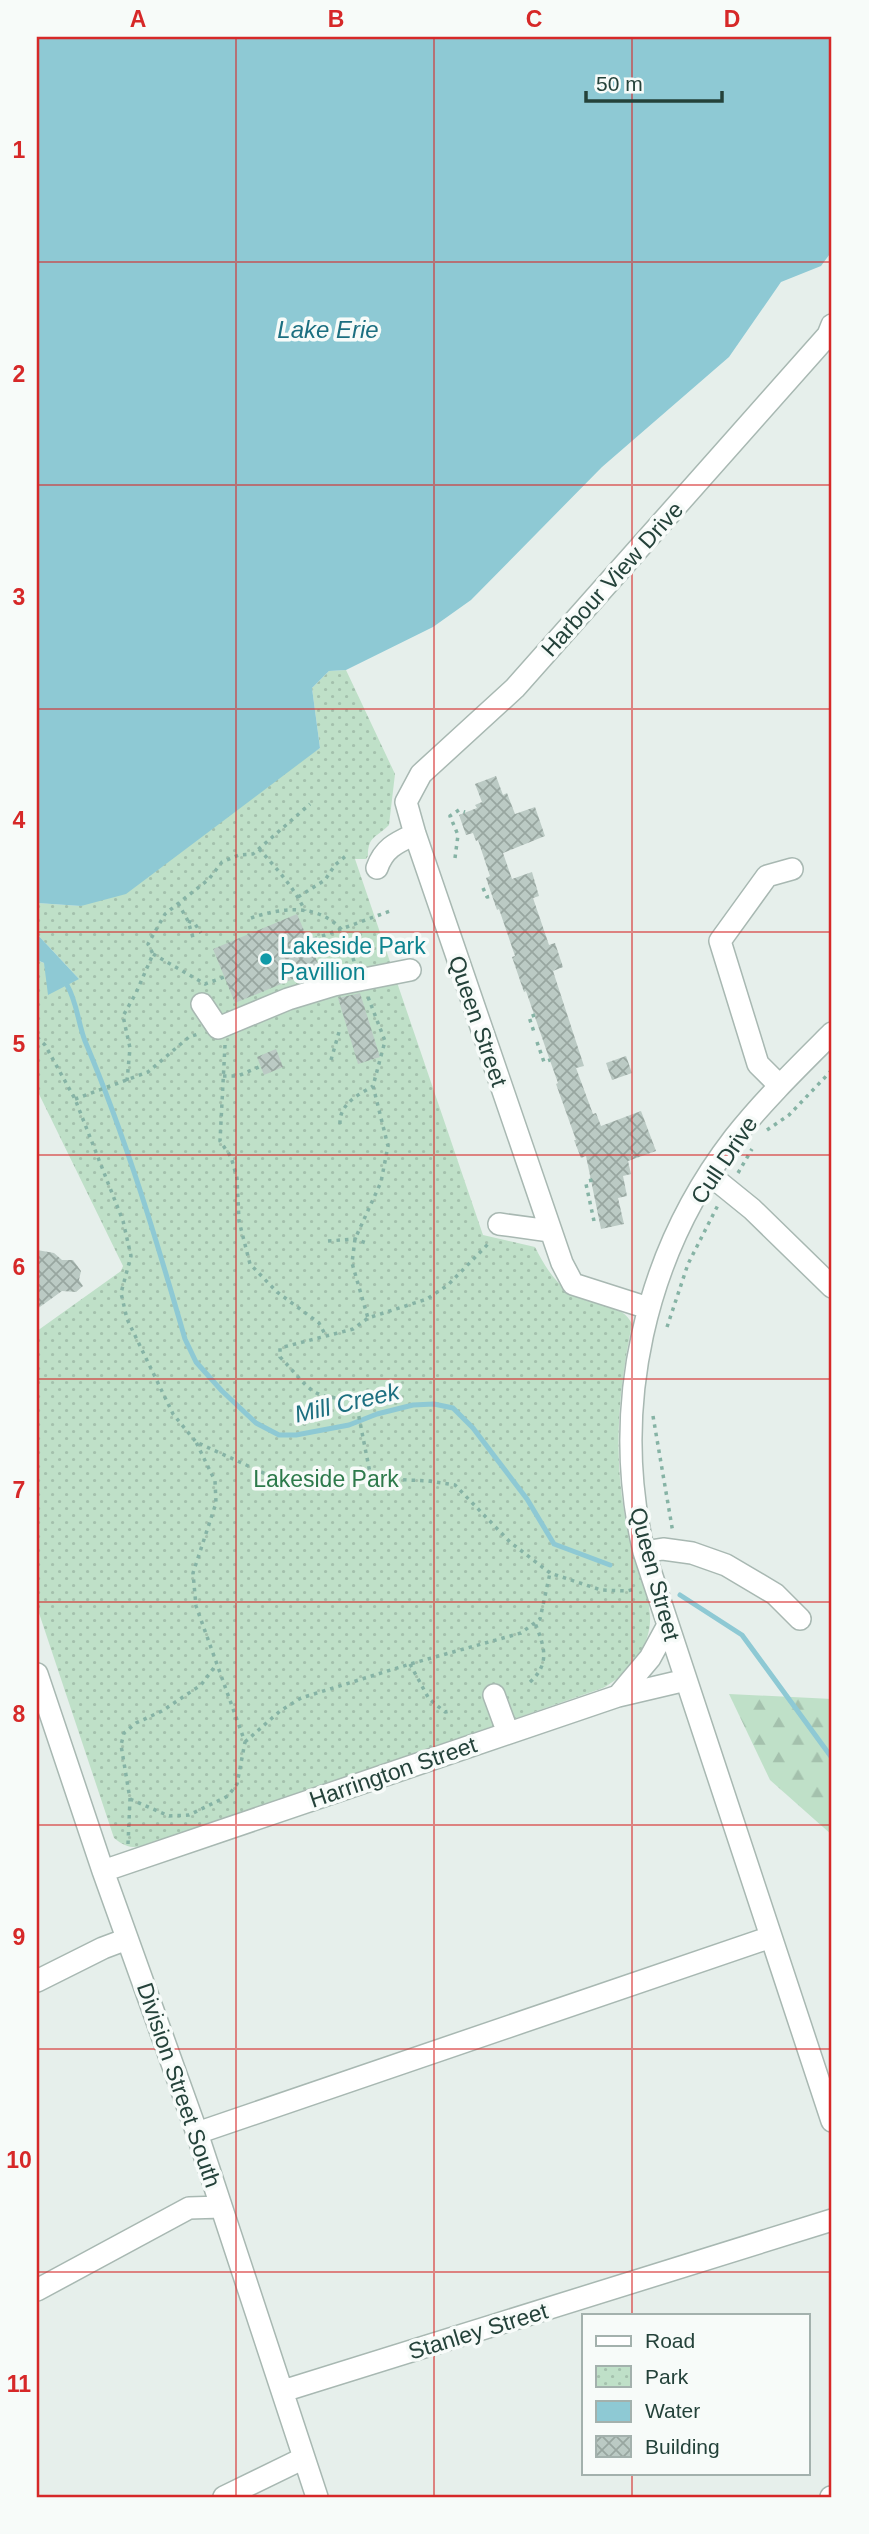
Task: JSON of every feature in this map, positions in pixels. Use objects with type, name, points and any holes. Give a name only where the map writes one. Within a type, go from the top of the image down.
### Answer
[{"type":"street","name":"Harbour View Drive","points":[[415,834],[406,802],[421,774],[515,688],[767,406],[828,335],[832,324]]},
{"type":"street","points":[[377,868],[382,855],[388,849],[415,834]]},
{"type":"street","name":"Queen Street","points":[[415,834],[562,1263],[573,1284],[648,1308],[636,1367],[630,1433],[633,1490],[644,1552],[832,2120]]},
{"type":"street","points":[[779,1085],[758,1064],[720,942],[768,876],[792,869]]},
{"type":"street","points":[[202,1004],[218,1028],[288,999],[360,979],[411,970]]},
{"type":"street","name":"Cull Drive","points":[[648,1308],[669,1247],[733,1140],[779,1085],[832,1033]]},
{"type":"street","points":[[710,1175],[737,1195],[832,1287]]},
{"type":"street","points":[[495,1232],[551,1231]]},
{"type":"street","points":[[644,1552],[663,1549],[692,1553],[726,1564],[775,1594],[788,1593],[800,1619]]},
{"type":"street","points":[[618,1696],[650,1658],[668,1625]]},
{"type":"street","name":"Division Street South","points":[[37,1674],[103,1871],[197,2133],[317,2497]]},
{"type":"street","name":"Harrington Street","points":[[103,1871],[618,1696],[686,1680]]},
{"type":"street","points":[[494,1695],[508,1733]]},
{"type":"street","points":[[197,2133],[771,1937]]},
{"type":"street","points":[[37,1981],[127,1939]]},
{"type":"street","points":[[37,2290],[189,2208],[221,2207]]},
{"type":"street","name":"Stanley Street","points":[[283,2391],[832,2220]]},
{"type":"street","points":[[224,2497],[304,2458]]},
{"type":"path","points":[[224,977],[205,985],[153,954],[148,944],[165,914],[209,879],[222,862],[239,855],[253,854],[310,804]]},
{"type":"path","points":[[455,858],[458,835],[450,816],[459,810],[466,812]]},
{"type":"path","points":[[259,849],[299,897],[304,911]]},
{"type":"path","points":[[299,897],[324,880],[348,854]]},
{"type":"path","points":[[483,888],[487,897],[492,896]]},
{"type":"path","points":[[178,903],[188,921],[194,941]]},
{"type":"path","points":[[251,918],[275,910],[304,911],[325,918],[341,929],[385,1041],[373,1086],[388,1146],[381,1182],[355,1239],[352,1263],[368,1318]]},
{"type":"path","points":[[314,939],[390,911]]},
{"type":"path","points":[[188,921],[195,924],[201,933]]},
{"type":"path","points":[[127,1082],[130,1048],[122,1016],[136,993],[153,954]]},
{"type":"path","points":[[535,1016],[529,1017],[535,1035]]},
{"type":"path","points":[[75,1099],[148,1072],[189,1037],[218,1028],[225,1044],[220,1141],[231,1157],[237,1178],[239,1221],[250,1264],[277,1293],[319,1323],[326,1336]]},
{"type":"path","points":[[331,1060],[339,1031]]},
{"type":"path","points":[[37,1037],[45,1045],[75,1099],[124,1221],[131,1256],[121,1293],[127,1318],[173,1414],[196,1442],[215,1481],[216,1503],[193,1573],[196,1606],[245,1742],[237,1784],[228,1796],[190,1815],[169,1816],[131,1799]]},
{"type":"path","points":[[537,1042],[544,1062],[550,1060]]},
{"type":"path","points":[[223,1076],[238,1076],[261,1066]]},
{"type":"path","points":[[762,1133],[789,1115],[832,1070]]},
{"type":"path","points":[[340,1124],[339,1115],[342,1109],[373,1086]]},
{"type":"path","points":[[736,1174],[756,1143]]},
{"type":"path","points":[[594,1221],[586,1184],[597,1179]]},
{"type":"path","points":[[663,1338],[688,1264],[720,1202]]},
{"type":"path","points":[[371,1478],[355,1397],[334,1399],[317,1395],[280,1357],[280,1348],[353,1329],[368,1318],[427,1299],[448,1285],[495,1232]]},
{"type":"path","points":[[328,1241],[355,1239],[369,1244]]},
{"type":"path","points":[[651,1408],[674,1539]]},
{"type":"path","points":[[196,1442],[281,1481],[308,1484],[371,1478],[455,1485],[510,1542],[550,1573],[601,1590],[627,1591],[641,1588]]},
{"type":"path","points":[[245,1742],[280,1711],[301,1698],[521,1633],[540,1619],[550,1573]]},
{"type":"path","points":[[530,1682],[541,1673],[545,1649],[535,1623]]},
{"type":"path","points":[[410,1664],[429,1699],[445,1712],[450,1711]]},
{"type":"path","points":[[128,1845],[131,1799],[121,1745],[124,1733],[136,1723],[162,1712],[201,1685],[216,1665]]},
{"type":"green space","name":"Lakeside Park","points":[[346,670],[395,774],[389,825],[371,841],[366,859],[355,859],[483,1235],[535,1247],[547,1269],[564,1288],[585,1300],[616,1309],[628,1317],[632,1324],[621,1396],[619,1468],[625,1516],[649,1603],[650,1626],[637,1658],[622,1675],[603,1688],[153,1844],[128,1846],[114,1838],[37,1607],[37,1331],[121,1271],[123,1266],[37,1090],[37,960],[79,979],[37,934],[37,903],[81,906],[320,748],[312,688],[329,671]]},
{"type":"green space","points":[[729,1694],[832,1699],[832,1835],[770,1780]]},
{"type":"water","name":"Lake Erie","points":[[37,37],[832,37],[832,251],[821,266],[781,282],[729,357],[602,467],[471,600],[433,627],[346,670],[329,671],[312,688],[320,748],[126,894],[81,906],[37,903]]},
{"type":"water","points":[[37,934],[79,979],[48,995],[44,963],[37,960]]},
{"type":"building","points":[[496,776],[503,795],[507,793],[515,814],[535,807],[545,836],[503,853],[512,879],[532,872],[539,896],[533,898],[549,945],[555,943],[563,967],[553,971],[584,1066],[576,1068],[593,1114],[596,1113],[601,1126],[641,1111],[656,1151],[628,1161],[631,1174],[623,1176],[627,1196],[618,1198],[624,1224],[601,1229],[586,1156],[581,1158],[574,1140],[556,1084],[558,1083],[486,878],[490,876],[478,840],[476,841],[473,833],[466,835],[459,815],[477,808],[475,805],[482,802],[475,784]]},
{"type":"building","name":"Lakeside Park Pavillion","points":[[297,914],[320,968],[235,1003],[213,949]]},
{"type":"building","points":[[360,993],[380,1057],[358,1064],[338,998]]},
{"type":"building","points":[[276,1049],[283,1067],[264,1075],[257,1057]]},
{"type":"building","points":[[626,1056],[632,1073],[612,1080],[606,1063]]},
{"type":"building","points":[[37,1250],[54,1253],[62,1260],[73,1260],[81,1271],[79,1280],[83,1286],[76,1292],[62,1291],[37,1309]]},
{"type":"waterway","name":"Mill Creek","points":[[67,985],[140,1188],[185,1339],[196,1362],[222,1391],[256,1423],[279,1435],[296,1435],[349,1425],[377,1414],[413,1405],[434,1404],[453,1408],[473,1428],[527,1499],[554,1544],[610,1565]]},
{"type":"waterway","name":"Mill Creek","points":[[680,1595],[742,1635],[832,1758]]},
{"type":"place","name":"Lakeside Park Pavillion","points":[[266,959]]}]
